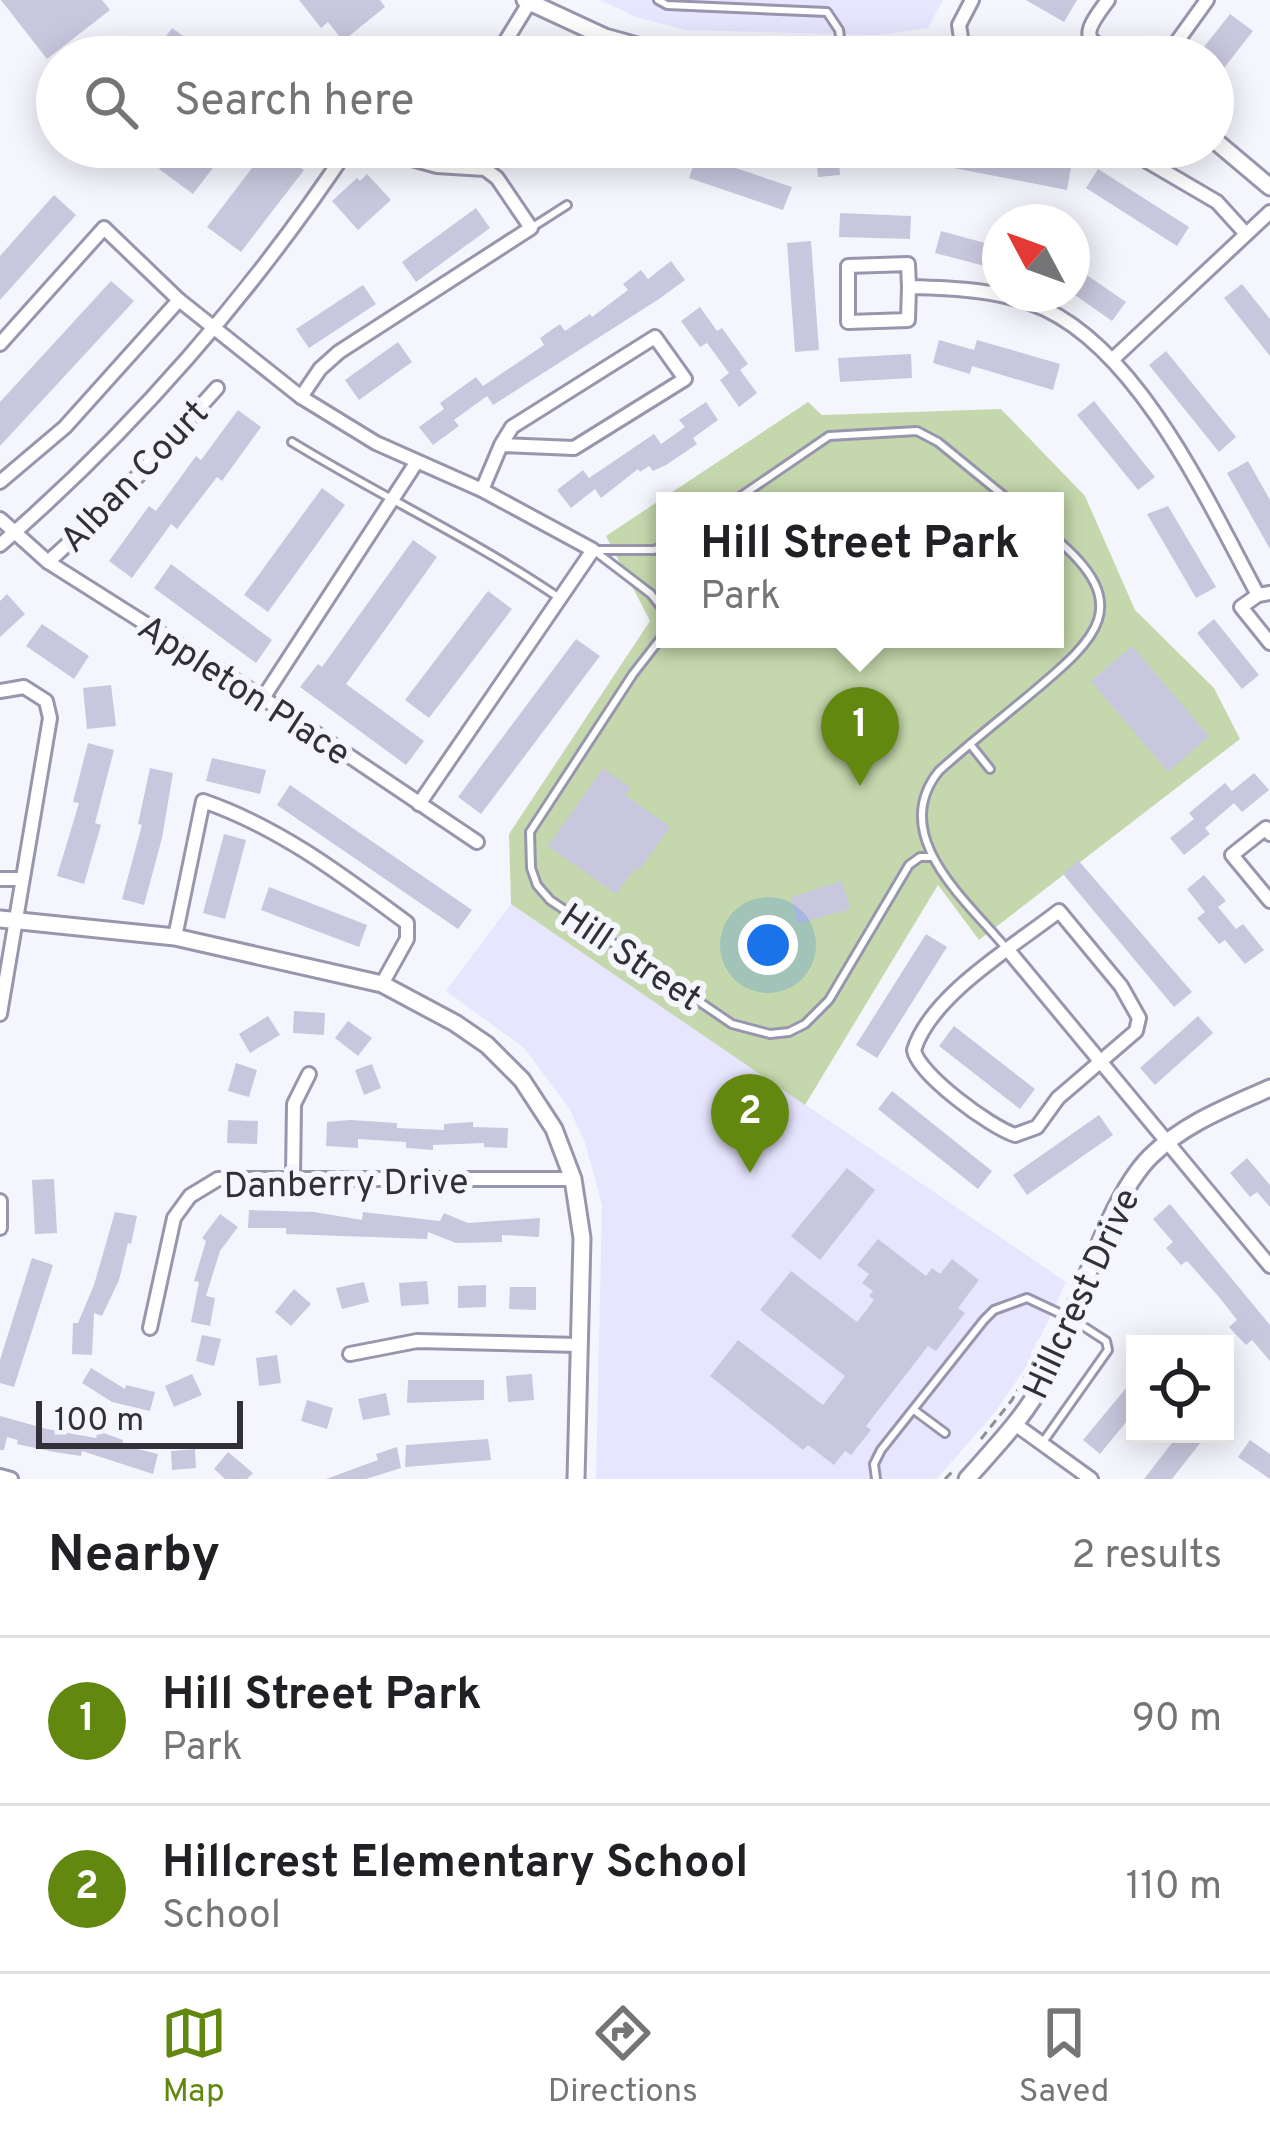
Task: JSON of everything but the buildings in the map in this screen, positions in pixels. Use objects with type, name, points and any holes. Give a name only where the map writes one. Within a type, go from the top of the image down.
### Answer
[{"type":"street","points":[[961,36],[959,25],[972,0]]},
{"type":"street","points":[[1088,36],[1088,27],[1108,0]]},
{"type":"street","points":[[1181,36],[1207,0]]},
{"type":"street","points":[[508,36],[527,1],[603,36]]},
{"type":"street","points":[[1234,157],[1270,187]]},
{"type":"street","points":[[0,545],[107,442],[212,328],[295,228],[335,168]]},
{"type":"street","points":[[301,397],[339,352],[531,228],[497,178],[485,170],[460,168]]},
{"type":"street","points":[[1159,168],[1217,202],[1246,234]]},
{"type":"street","points":[[1113,359],[1270,212]]},
{"type":"street","name":"Hill Street","points":[[0,344],[104,228],[179,301],[301,397],[416,463],[482,490],[592,550]]},
{"type":"street","points":[[908,264],[909,287],[908,320],[848,322],[848,266],[908,264]]},
{"type":"street","points":[[909,287],[962,288],[1045,309],[1113,359],[1187,465],[1264,594],[1241,607],[1270,644]]},
{"type":"street","points":[[0,482],[64,427],[179,301]]},
{"type":"street","points":[[482,490],[501,445],[512,427],[655,337],[685,380],[574,448],[501,445]]},
{"type":"street","name":"Alban Court","points":[[48,562],[117,499],[218,388]]},
{"type":"street","points":[[262,698],[416,463]]},
{"type":"street","name":"Appleton Place","points":[[0,519],[48,562],[477,842]]},
{"type":"street","points":[[419,804],[592,550]]},
{"type":"street","points":[[0,691],[24,687],[46,701],[50,718],[20,880],[8,919],[0,1014]]},
{"type":"street","points":[[175,937],[203,801],[260,823],[340,873],[406,923],[407,939],[382,984]]},
{"type":"street","points":[[1270,834],[1266,828],[1232,855],[1270,901]]},
{"type":"street","points":[[0,878],[20,880]]},
{"type":"street","points":[[1059,911],[1121,986],[1139,1018],[1136,1031],[1058,1098],[1037,1127],[1015,1135],[990,1123],[921,1066],[914,1050],[927,1020],[1008,950],[1059,911]]},
{"type":"street","points":[[8,919],[175,937],[382,984],[455,1022],[487,1045],[522,1080],[554,1129],[573,1180],[582,1238],[576,1479]]},
{"type":"street","points":[[1008,950],[1270,1266]]},
{"type":"street","points":[[292,1176],[294,1104],[309,1073]]},
{"type":"street","name":"Hillcrest Drive","points":[[962,1473],[1015,1424],[1043,1382],[1124,1193],[1150,1157],[1206,1117],[1270,1088]]},
{"type":"street","name":"Danberry Drive","points":[[150,1328],[174,1218],[190,1196],[218,1179],[573,1180]]},
{"type":"street","points":[[0,1201],[0,1228]]},
{"type":"street","points":[[350,1354],[417,1341],[578,1345]]},
{"type":"street","points":[[1015,1424],[1091,1479]]},
{"type":"street","points":[[0,1476],[11,1479]]},
{"type":"lane","points":[[658,0],[746,10],[819,9],[833,18],[840,36]]},
{"type":"lane","points":[[531,228],[567,205]]},
{"type":"lane","points":[[747,492],[829,436],[917,430],[999,492]]},
{"type":"lane","points":[[292,442],[391,501],[498,556],[560,598]]},
{"type":"lane","points":[[1008,950],[930,857],[921,819],[923,800],[939,771],[1074,658],[1094,634],[1100,601],[1091,572],[1064,546]]},
{"type":"lane","name":"Hill Street","points":[[592,550],[656,549]]},
{"type":"lane","name":"Hill Street","points":[[592,550],[656,600]]},
{"type":"lane","name":"Hill Street","points":[[656,645],[530,832],[528,848],[537,885],[550,901],[733,1024],[770,1034],[789,1032],[817,1015],[909,865],[930,857]]},
{"type":"lane","points":[[970,745],[990,769]]},
{"type":"lane","points":[[876,1479],[874,1464],[994,1310],[1027,1298],[1072,1319],[1106,1341],[1108,1350],[1042,1444]]},
{"type":"lane","points":[[914,1409],[944,1433]]},
{"type":"path","points":[[976,1445],[1012,1400],[1044,1343]]},
{"type":"path","points":[[945,1479],[962,1473]]},
{"type":"shaded area","points":[[600,0],[943,0],[928,28],[877,35],[686,30],[636,17]]},
{"type":"shaded area","points":[[511,904],[1066,1282],[1028,1364],[995,1412],[937,1479],[596,1479],[602,1205],[585,1142],[569,1108],[524,1048],[446,991]]},
{"type":"green space","points":[[808,402],[822,415],[1001,409],[1085,496],[1135,610],[1214,688],[1240,739],[979,940],[938,885],[805,1105],[511,904],[509,834],[650,621],[606,536],[656,503],[656,648],[1064,648],[1064,492],[672,492]]},
{"type":"place","name":"Hill Street Park","points":[[860,786]]},
{"type":"place","name":"Hillcrest Elementary School","points":[[750,1173]]}]
